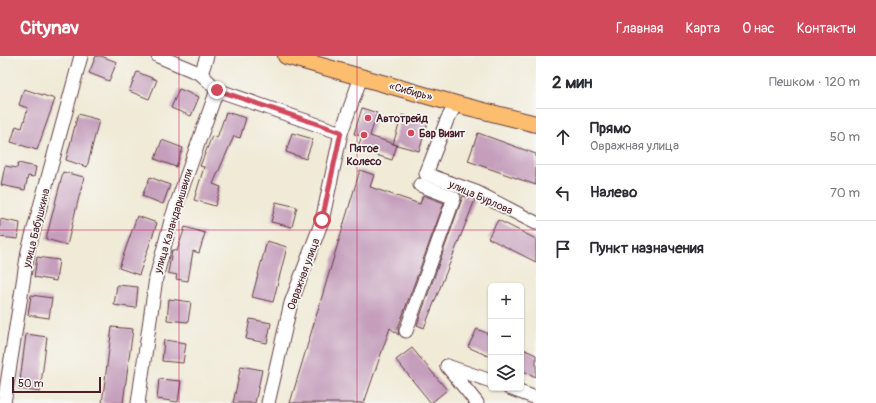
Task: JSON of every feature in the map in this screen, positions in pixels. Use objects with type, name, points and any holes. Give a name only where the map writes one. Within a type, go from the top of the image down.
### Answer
[{"type":"main road","name":"«Сибирь»","points":[[286,56],[456,104],[536,124]]},
{"type":"street","name":"улица Бабушкина","points":[[4,403],[28,251],[82,56]]},
{"type":"street","points":[[158,56],[201,74],[217,90],[341,132]]},
{"type":"street","points":[[201,74],[207,56]]},
{"type":"street","name":"Овражная улица","points":[[268,403],[291,303],[322,220],[341,132],[361,77]]},
{"type":"street","name":"улица Каландаришвили","points":[[138,403],[156,278],[172,217],[217,90]]},
{"type":"street","points":[[406,331],[454,198],[423,179],[447,120],[456,104]]},
{"type":"street","name":"улица Бурлова","points":[[423,179],[476,192],[536,223]]},
{"type":"street","points":[[477,403],[447,366],[488,380]]},
{"type":"street","points":[[517,391],[536,398]]},
{"type":"building","points":[[96,56],[101,56],[117,62],[109,81],[89,73]]},
{"type":"building","points":[[137,72],[157,80],[149,99],[129,91]]},
{"type":"building","points":[[24,89],[55,99],[37,150],[11,142],[16,126],[22,128],[28,108],[19,105]]},
{"type":"building","points":[[179,89],[199,97],[191,116],[171,108]]},
{"type":"building","name":"Пятое Колесо","points":[[362,108],[377,113],[370,136],[397,145],[392,160],[357,149],[362,136],[354,134]]},
{"type":"building","points":[[226,112],[246,118],[240,138],[234,136],[213,184],[221,187],[215,206],[194,200],[204,167],[200,166],[212,136],[217,138]]},
{"type":"building","points":[[78,114],[99,120],[87,167],[66,160]]},
{"type":"building","name":"Бар Визит","points":[[402,115],[428,122],[419,151],[393,144]]},
{"type":"building","points":[[292,133],[313,139],[306,159],[286,152]]},
{"type":"building","points":[[478,133],[536,154],[536,185],[468,161]]},
{"type":"building","points":[[162,140],[183,148],[176,167],[155,159]]},
{"type":"building","points":[[18,163],[36,167],[34,177],[28,176],[25,190],[1,185],[5,166],[17,168]]},
{"type":"building","points":[[360,170],[374,175],[370,187],[420,204],[423,195],[444,203],[398,328],[399,335],[390,328],[364,403],[290,403]]},
{"type":"building","points":[[63,172],[84,177],[67,245],[46,239]]},
{"type":"building","points":[[150,177],[170,185],[163,204],[142,196]]},
{"type":"building","points":[[463,196],[475,200],[424,328],[417,325]]},
{"type":"building","points":[[276,202],[297,207],[292,227],[271,222]]},
{"type":"building","points":[[137,216],[157,223],[139,275],[119,268]]},
{"type":"building","points":[[0,219],[20,223],[18,239],[0,237]]},
{"type":"building","points":[[498,220],[536,239],[536,262],[488,238]]},
{"type":"building","points":[[185,227],[205,233],[199,253],[193,251],[188,281],[176,279],[177,275],[168,273],[172,250],[177,251]]},
{"type":"building","points":[[267,241],[287,247],[273,302],[252,297]]},
{"type":"building","points":[[37,257],[59,260],[56,281],[34,277]]},
{"type":"building","points":[[117,285],[138,287],[136,308],[114,305]]},
{"type":"building","points":[[31,295],[52,298],[49,318],[28,315]]},
{"type":"building","points":[[169,299],[191,302],[188,322],[167,320]]},
{"type":"building","points":[[250,319],[271,323],[267,343],[246,339]]},
{"type":"building","points":[[112,327],[133,329],[123,403],[102,403]]},
{"type":"building","points":[[477,329],[488,334],[488,356],[468,347]]},
{"type":"building","points":[[26,334],[47,337],[40,392],[19,389]]},
{"type":"building","points":[[164,340],[186,343],[183,363],[162,361]]},
{"type":"building","points":[[412,348],[447,390],[431,403],[396,360]]},
{"type":"building","points":[[524,349],[536,355],[536,377],[524,371]]},
{"type":"building","points":[[241,366],[262,370],[255,403],[233,403]]},
{"type":"building","points":[[159,379],[181,381],[178,402],[157,399]]},
{"type":"place","name":"Автотрейд","points":[[368,118]]},
{"type":"place","name":"Бар Визит","points":[[411,133]]},
{"type":"place","name":"Пятое Колесо","points":[[364,135]]},
{"type":"route","points":[[217,90],[341,132],[322,220]]}]
